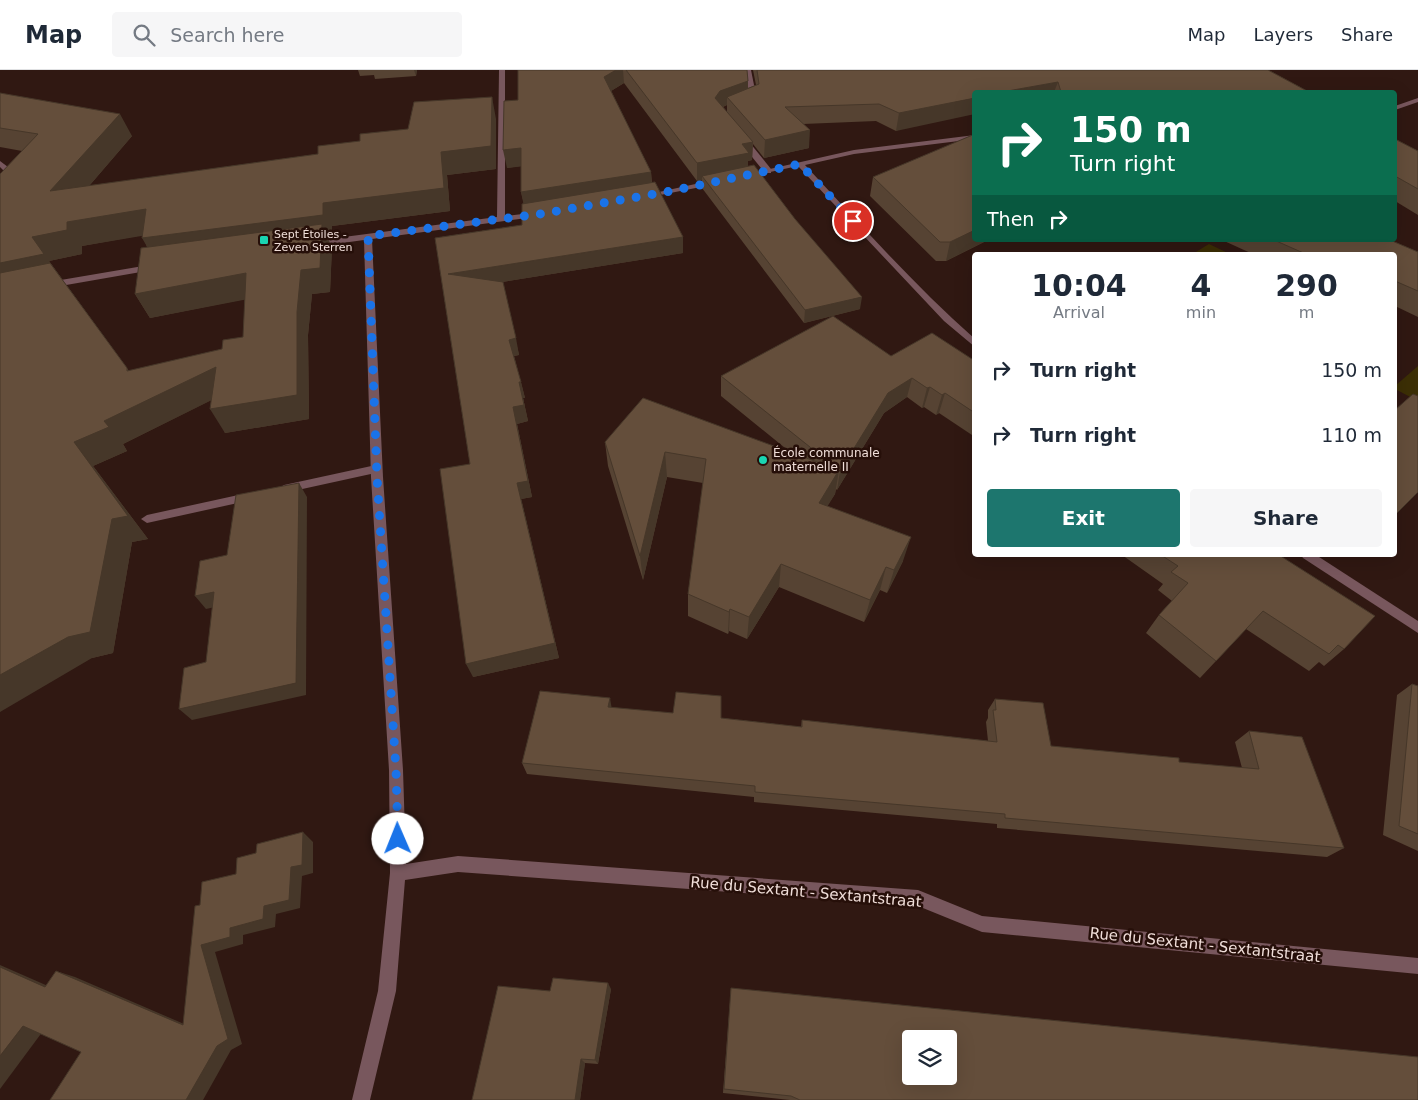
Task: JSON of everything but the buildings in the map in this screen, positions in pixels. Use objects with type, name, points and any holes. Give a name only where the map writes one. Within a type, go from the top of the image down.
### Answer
[{"type":"street","points":[[501,219],[502,70]]},
{"type":"street","points":[[746,102],[754,100],[748,70]]},
{"type":"street","points":[[1397,107],[1418,100]]},
{"type":"street","points":[[734,130],[768,171]]},
{"type":"street","points":[[637,197],[891,146],[972,138]]},
{"type":"street","points":[[0,163],[8,170],[7,178],[0,185]]},
{"type":"street","points":[[800,164],[887,257],[972,341]]},
{"type":"street","points":[[299,246],[549,212]]},
{"type":"street","points":[[362,1100],[388,991],[398,873],[396,770],[376,469],[368,236]]},
{"type":"street","points":[[37,288],[111,273],[167,266]]},
{"type":"street","points":[[147,518],[376,469]]},
{"type":"street","points":[[1310,557],[1418,628]]},
{"type":"street","name":"Rue du Sextant - Sextantstraat","points":[[398,873],[458,864],[918,898],[982,924],[1418,966]]},
{"type":"shaded area","points":[[1209,244],[1226,252],[1196,252]]},
{"type":"shaded area","points":[[1418,366],[1418,401],[1397,390],[1397,384]]},
{"type":"place","name":"Sept Étoiles - Zeven Sterren","points":[[264,240]]},
{"type":"place","name":"École communale maternelle II","points":[[763,460]]},
{"type":"route","points":[[398,839],[396,770],[377,477],[367,251],[368,236],[540,214],[666,192],[800,164],[853,221]]}]
